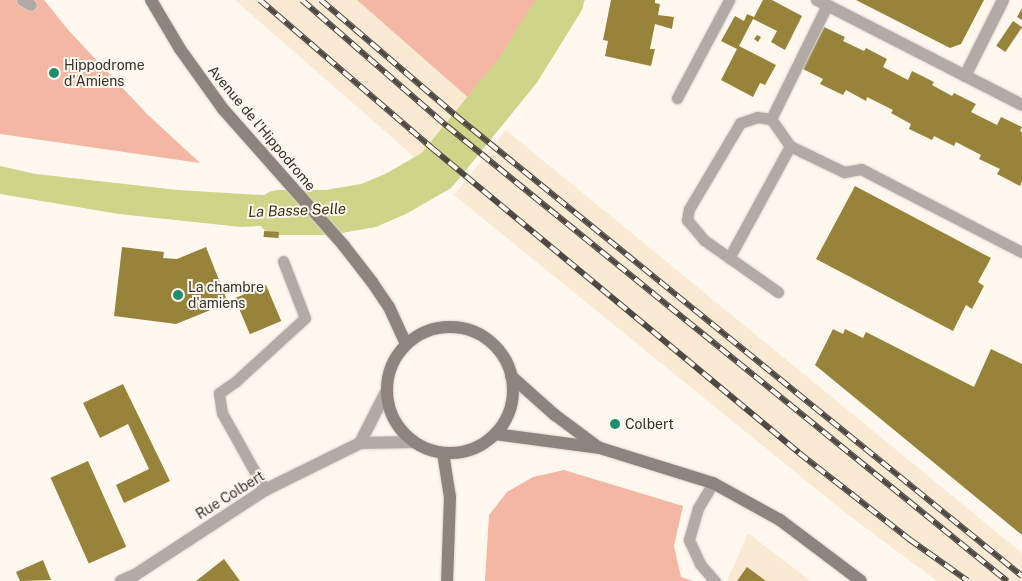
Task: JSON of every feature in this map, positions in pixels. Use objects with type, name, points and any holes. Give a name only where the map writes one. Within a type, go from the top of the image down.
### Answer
[{"type":"main road","name":"Avenue de l'Hippodrome","points":[[151,0],[200,79],[223,110],[344,246],[389,307],[406,344]]},
{"type":"main road","points":[[444,327],[461,328],[493,342],[506,357],[511,376],[512,397],[507,417],[495,434],[482,445],[443,453],[413,442],[398,427],[390,411],[386,392],[387,376],[394,361],[406,344],[426,330],[444,327]]},
{"type":"main road","points":[[511,376],[555,415],[600,448]]},
{"type":"main road","points":[[495,434],[600,448],[713,483],[780,520],[861,581]]},
{"type":"main road","points":[[443,453],[450,497],[448,581]]},
{"type":"street","points":[[965,76],[1003,0]]},
{"type":"street","points":[[822,3],[1022,105]]},
{"type":"street","points":[[360,442],[386,392]]},
{"type":"street","name":"Rue Colbert","points":[[122,581],[135,575],[265,490],[360,442],[413,442]]},
{"type":"lane","points":[[677,98],[729,0]]},
{"type":"lane","points":[[771,119],[822,3]]},
{"type":"lane","points":[[778,292],[704,240],[687,220],[689,209],[740,123],[757,116],[771,119],[790,146],[844,172],[861,169],[1022,252]]},
{"type":"lane","points":[[729,258],[790,146]]},
{"type":"lane","points":[[265,490],[222,413],[219,393],[236,381],[305,318],[283,261]]},
{"type":"lane","points":[[713,483],[698,508],[689,540],[700,564],[715,581]]},
{"type":"shaded area","name":"Hippodrome d'Amiens","points":[[0,0],[44,0],[70,32],[147,114],[200,163],[0,134]]},
{"type":"shaded area","points":[[235,0],[357,0],[472,101],[419,161]]},
{"type":"shaded area","points":[[357,0],[537,0],[472,101]]},
{"type":"shaded area","points":[[506,130],[1022,553],[1022,581],[937,581],[847,514],[454,195]]},
{"type":"shaded area","points":[[564,470],[683,506],[674,546],[681,577],[693,581],[485,581],[489,515],[507,492],[533,477]]},
{"type":"shaded area","points":[[748,533],[811,581],[727,581]]},
{"type":"water","points":[[555,0],[585,0],[501,118],[481,99],[497,81]]},
{"type":"water","points":[[0,166],[36,174],[178,190],[329,199],[351,221],[241,227],[119,214],[0,194]]},
{"type":"building","points":[[611,0],[655,0],[655,3],[660,4],[658,15],[674,17],[672,29],[655,24],[650,49],[655,49],[651,66],[605,56],[608,41],[603,40]]},
{"type":"building","points":[[763,0],[772,0],[802,16],[785,50],[771,42],[777,31],[753,19],[739,46],[776,65],[765,85],[760,83],[753,97],[721,80],[737,49],[721,41],[735,16],[744,21],[747,14],[754,17]]},
{"type":"building","points":[[856,0],[984,0],[961,44],[950,48]]},
{"type":"building","points":[[1022,8],[1022,20],[1017,17]]},
{"type":"building","points":[[1013,21],[1022,27],[1005,52],[996,46]]},
{"type":"building","points":[[824,27],[845,37],[843,41],[864,51],[866,48],[887,59],[883,67],[908,80],[912,71],[934,82],[932,85],[952,96],[954,93],[976,104],[971,112],[997,125],[1001,117],[1022,127],[1020,131],[1022,132],[1022,181],[1020,186],[997,174],[1000,169],[979,159],[981,155],[956,142],[954,146],[934,136],[932,140],[909,129],[911,124],[891,113],[893,110],[867,97],[866,101],[846,90],[843,95],[820,84],[823,79],[803,69]]},
{"type":"building","points":[[757,35],[761,37],[758,42],[754,39]]},
{"type":"building","points":[[855,186],[991,258],[978,282],[984,286],[972,309],[966,305],[953,331],[816,259]]},
{"type":"building","points":[[264,231],[279,232],[279,238],[264,237]]},
{"type":"building","points":[[122,247],[164,252],[163,258],[177,259],[206,247],[228,303],[176,324],[114,316]]},
{"type":"building","points":[[266,285],[281,321],[250,334],[235,298]]},
{"type":"building","points":[[833,329],[843,334],[845,329],[863,338],[866,332],[974,387],[991,349],[1022,364],[1022,535],[815,365]]},
{"type":"building","points":[[123,384],[170,481],[124,503],[116,485],[149,469],[128,424],[100,438],[83,403]]},
{"type":"building","points":[[88,461],[126,547],[89,564],[51,478]]},
{"type":"building","points":[[224,559],[240,581],[196,581]]},
{"type":"building","points":[[43,560],[51,580],[20,581],[16,572]]},
{"type":"building","points":[[747,567],[766,581],[737,581]]},
{"type":"waterway","name":"La Basse Selle","points":[[278,212],[328,212],[368,205],[396,193],[436,170],[518,69],[561,0]]},
{"type":"railway","points":[[260,0],[432,148],[799,453],[909,539],[968,581]]},
{"type":"railway","points":[[302,0],[447,126],[1007,581]]},
{"type":"railway","points":[[321,0],[455,115],[1022,576]]},
{"type":"place","name":"Hippodrome d'Amiens","points":[[54,73]]},
{"type":"place","name":"La chambre d'amiens","points":[[178,295]]},
{"type":"place","name":"Colbert","points":[[615,424]]}]
